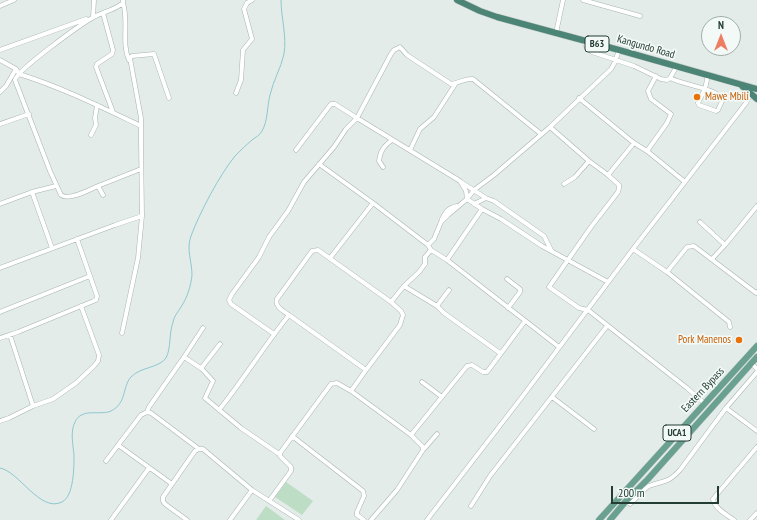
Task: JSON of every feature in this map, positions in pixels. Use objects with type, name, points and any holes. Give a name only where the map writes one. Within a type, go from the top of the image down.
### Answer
[{"type":"highway","name":"Kangundo Road","points":[[457,0],[497,17],[757,89]]},
{"type":"highway","name":"Kangundo Road","points":[[740,84],[757,98]]},
{"type":"main road","name":"Eastern Bypass","points":[[599,520],[757,346]]},
{"type":"main road","name":"Eastern Bypass","points":[[610,520],[757,357]]},
{"type":"main road","points":[[696,413],[702,418]]},
{"type":"street","points":[[0,6],[14,0]]},
{"type":"street","points":[[93,17],[94,0]]},
{"type":"street","points":[[236,93],[241,80],[243,50],[252,39],[244,9],[247,3],[252,0]]},
{"type":"street","points":[[556,33],[563,0]]},
{"type":"street","points":[[583,0],[640,16]]},
{"type":"street","points":[[0,50],[116,9],[123,2]]},
{"type":"street","points":[[122,333],[138,258],[142,216],[142,118],[130,61],[125,50],[125,11],[123,2]]},
{"type":"street","points":[[103,13],[113,50],[112,54],[97,64],[96,67],[113,113]]},
{"type":"street","points":[[0,92],[17,72],[81,24],[93,17]]},
{"type":"street","points":[[584,40],[586,46],[592,52],[634,66],[661,79],[667,80],[670,78],[677,66]]},
{"type":"street","points":[[274,334],[231,304],[228,300],[259,257],[269,237],[288,211],[304,182],[346,129],[357,118],[391,54],[394,50],[400,47],[407,54],[452,84],[456,84]]},
{"type":"street","points":[[428,245],[434,239],[441,222],[467,199],[474,190],[494,175],[541,134],[611,69],[616,61],[619,50]]},
{"type":"street","points":[[130,61],[132,56],[154,54],[169,98]]},
{"type":"street","points":[[634,66],[637,55]]},
{"type":"street","points":[[0,60],[17,72],[97,105],[141,126]]},
{"type":"street","points":[[17,72],[15,80],[56,186],[61,195],[66,197],[75,195],[141,169]]},
{"type":"street","points":[[670,78],[679,83],[705,89],[722,98],[723,99],[718,110],[716,111],[698,103],[705,89],[708,75]]},
{"type":"street","points":[[647,151],[667,123],[671,114],[651,99],[648,91],[656,76]]},
{"type":"street","points":[[410,150],[420,129],[434,118],[456,84],[465,79],[473,79],[541,134]]},
{"type":"street","points":[[427,520],[588,310],[632,249],[746,103],[751,93]]},
{"type":"street","points":[[579,98],[685,182]]},
{"type":"street","points":[[296,150],[331,104],[335,104],[486,198],[498,203],[544,236],[552,250]]},
{"type":"street","points":[[91,134],[96,126],[95,118],[97,105]]},
{"type":"street","points":[[0,124],[29,114]]},
{"type":"street","points":[[550,126],[589,161],[608,175],[619,188],[618,192],[591,226],[549,287],[579,308],[588,310],[704,403]]},
{"type":"street","points":[[383,167],[379,161],[379,154],[382,148],[392,140]]},
{"type":"street","points":[[608,175],[634,143]]},
{"type":"street","points":[[564,184],[575,177],[589,161]]},
{"type":"street","points":[[319,164],[373,203],[428,245],[431,250],[447,260],[559,347]]},
{"type":"street","points":[[460,181],[466,191],[467,199],[474,204],[501,219],[542,246],[569,259],[608,282]]},
{"type":"street","points":[[0,204],[32,192],[56,186]]},
{"type":"street","points":[[98,186],[103,194]]},
{"type":"street","points":[[32,192],[52,248]]},
{"type":"street","points":[[474,204],[486,198]]},
{"type":"street","points":[[330,258],[373,203]]},
{"type":"street","points":[[712,259],[726,245],[757,206]]},
{"type":"street","points":[[447,260],[482,209]]},
{"type":"street","points":[[0,268],[142,216]]},
{"type":"street","points":[[700,222],[726,245]]},
{"type":"street","points":[[0,338],[96,300],[97,296],[78,239]]},
{"type":"street","points":[[666,272],[688,247],[694,246],[756,293],[757,292]]},
{"type":"street","points":[[632,249],[666,272],[729,322],[730,327]]},
{"type":"street","points":[[351,391],[402,321],[403,314],[392,302],[330,258],[318,250],[312,251],[277,299],[277,305],[366,370]]},
{"type":"street","points":[[392,302],[404,286],[425,264],[425,257],[431,250]]},
{"type":"street","points":[[0,312],[90,276]]},
{"type":"street","points":[[508,279],[520,289],[520,292],[508,308]]},
{"type":"street","points":[[404,286],[436,306],[500,353]]},
{"type":"street","points":[[436,306],[449,290]]},
{"type":"street","points":[[0,421],[53,399],[76,383],[98,361],[99,355],[81,306]]},
{"type":"street","points":[[219,410],[289,315]]},
{"type":"street","points":[[411,435],[467,366],[472,366],[485,373],[526,321]]},
{"type":"street","points":[[471,506],[490,476],[607,326]]},
{"type":"street","points":[[106,460],[142,415],[147,412],[203,328]]},
{"type":"street","points":[[10,335],[34,406]]},
{"type":"street","points":[[202,369],[220,344]]},
{"type":"street","points":[[184,357],[202,369],[213,381],[205,398],[241,428],[279,454],[290,465],[291,471],[269,500]]},
{"type":"street","points":[[751,363],[757,368]]},
{"type":"street","points":[[626,501],[630,504],[648,487],[663,483],[674,477],[726,408],[757,372]]},
{"type":"street","points":[[422,382],[442,397]]},
{"type":"street","points":[[279,454],[331,384],[337,383],[351,391],[411,435],[424,449]]},
{"type":"street","points":[[552,397],[594,429]]},
{"type":"street","points":[[726,408],[757,431]]},
{"type":"street","points":[[147,412],[151,413],[199,449],[203,449],[252,490],[299,520]]},
{"type":"street","points":[[371,520],[397,490],[424,449],[437,434]]},
{"type":"street","points":[[292,436],[363,491],[364,496],[357,515],[364,520]]},
{"type":"street","points":[[118,445],[172,484]]},
{"type":"street","points":[[734,520],[713,502],[713,499],[757,447]]},
{"type":"street","points":[[187,520],[165,504],[163,497],[195,451],[199,449]]},
{"type":"street","points":[[111,520],[149,468]]},
{"type":"street","points":[[230,520],[252,490]]},
{"type":"street","points":[[750,520],[757,514]]},
{"type":"green space","points":[[286,482],[313,501],[302,515],[275,497]]},
{"type":"green space","points":[[266,506],[285,520],[256,520]]},
{"type":"waterway","points":[[0,468],[15,476],[38,497],[46,502],[54,504],[62,502],[66,499],[71,488],[74,467],[72,434],[73,426],[78,417],[87,413],[107,412],[116,408],[120,404],[126,385],[131,377],[139,371],[159,364],[166,358],[169,350],[171,331],[175,316],[185,300],[191,283],[192,270],[189,246],[195,226],[210,194],[229,164],[241,150],[260,134],[264,127],[271,90],[281,64],[285,47],[281,0]]},
{"type":"place","name":"Mawe Mbili","points":[[697,97]]},
{"type":"place","name":"Pork Manenos","points":[[739,340]]}]
